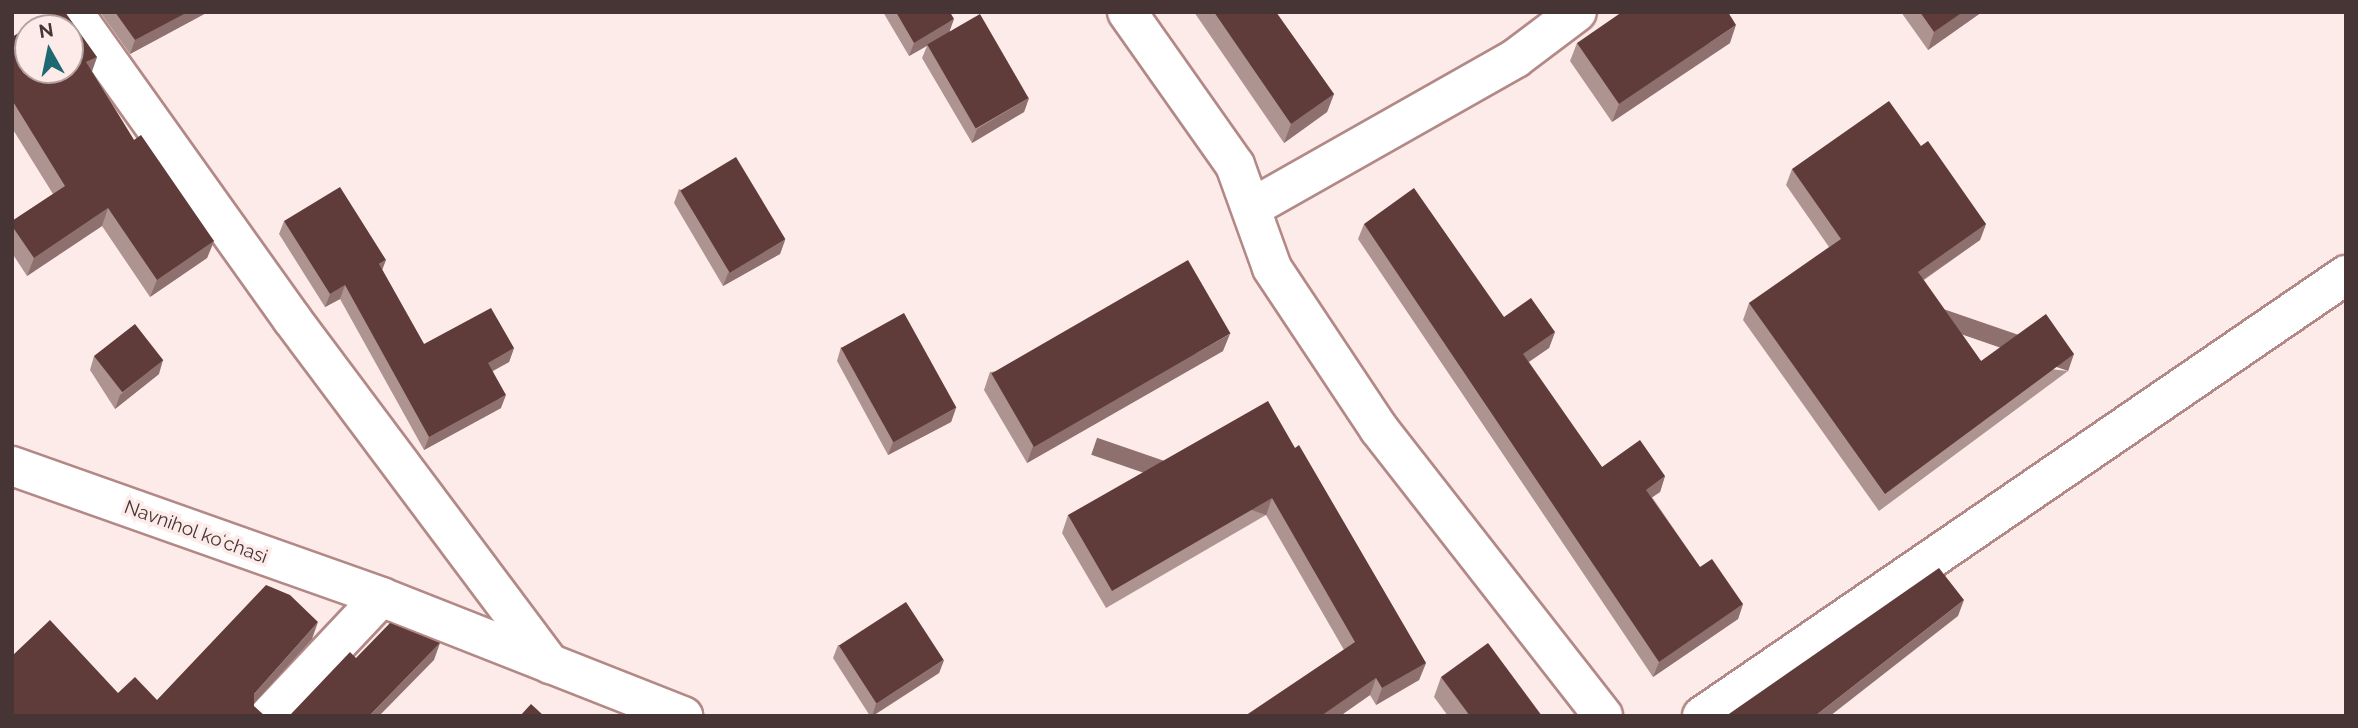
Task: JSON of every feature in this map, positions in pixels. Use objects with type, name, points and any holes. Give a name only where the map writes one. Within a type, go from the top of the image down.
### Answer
[{"type":"street","points":[[73,12],[292,319],[550,664]]},
{"type":"street","points":[[1128,12],[1235,165],[1272,268],[1379,429],[1603,716]]},
{"type":"street","points":[[1252,207],[1516,58],[1577,12]]},
{"type":"street","points":[[1702,716],[2346,275]]},
{"type":"street","name":"Navnihol koʻchasi","points":[[12,466],[381,597],[682,716]]},
{"type":"street","points":[[269,716],[381,597]]},
{"type":"building","points":[[115,12],[188,12],[135,40]]},
{"type":"building","points":[[896,12],[950,12],[954,19],[914,43]]},
{"type":"building","points":[[1214,12],[1276,12],[1334,94],[1291,124]]},
{"type":"building","points":[[1622,12],[1728,12],[1736,25],[1619,104],[1577,43]]},
{"type":"building","points":[[1920,12],[1963,12],[1934,32]]},
{"type":"building","points":[[980,14],[1028,98],[976,129],[927,44]]},
{"type":"building","points":[[14,36],[14,84],[84,84],[84,39],[97,57],[86,62],[134,140],[141,135],[214,241],[157,280],[108,208],[34,258],[12,226],[12,221],[65,186],[12,100],[12,37]]},
{"type":"building","points":[[1889,101],[1921,146],[1928,141],[1986,224],[1918,272],[1981,361],[2046,314],[2074,354],[1885,494],[1749,303],[1841,239],[1792,169]]},
{"type":"building","points":[[736,157],[785,239],[730,273],[680,190]]},
{"type":"building","points":[[340,187],[386,260],[379,264],[424,344],[491,308],[514,348],[488,363],[506,395],[429,437],[345,285],[330,294],[284,221]]},
{"type":"building","points":[[1414,188],[1504,317],[1531,298],[1555,332],[1523,354],[1602,467],[1640,440],[1665,476],[1646,490],[1700,567],[1712,559],[1743,604],[1659,662],[1364,224]]},
{"type":"building","points":[[1188,260],[1230,334],[1034,447],[991,374]]},
{"type":"building","points":[[904,313],[956,407],[893,442],[841,348]]},
{"type":"building","points":[[135,324],[163,360],[122,392],[94,356]]},
{"type":"building","points":[[1268,401],[1295,448],[1299,445],[1426,663],[1382,688],[1376,678],[1321,716],[1245,716],[1355,642],[1272,498],[1112,591],[1068,515]]},
{"type":"building","points":[[1939,568],[1964,600],[1815,716],[1726,716]]},
{"type":"building","points":[[266,585],[290,595],[318,622],[254,694],[254,706],[265,716],[12,716],[12,656],[50,620],[118,693],[135,677],[157,700]]},
{"type":"building","points":[[906,602],[944,660],[876,703],[839,646]]},
{"type":"building","points":[[390,623],[440,643],[369,716],[286,716],[291,714],[350,652],[356,658]]},
{"type":"building","points":[[1488,643],[1542,716],[1470,716],[1441,677]]},
{"type":"building","points":[[531,704],[544,716],[520,716]]}]
